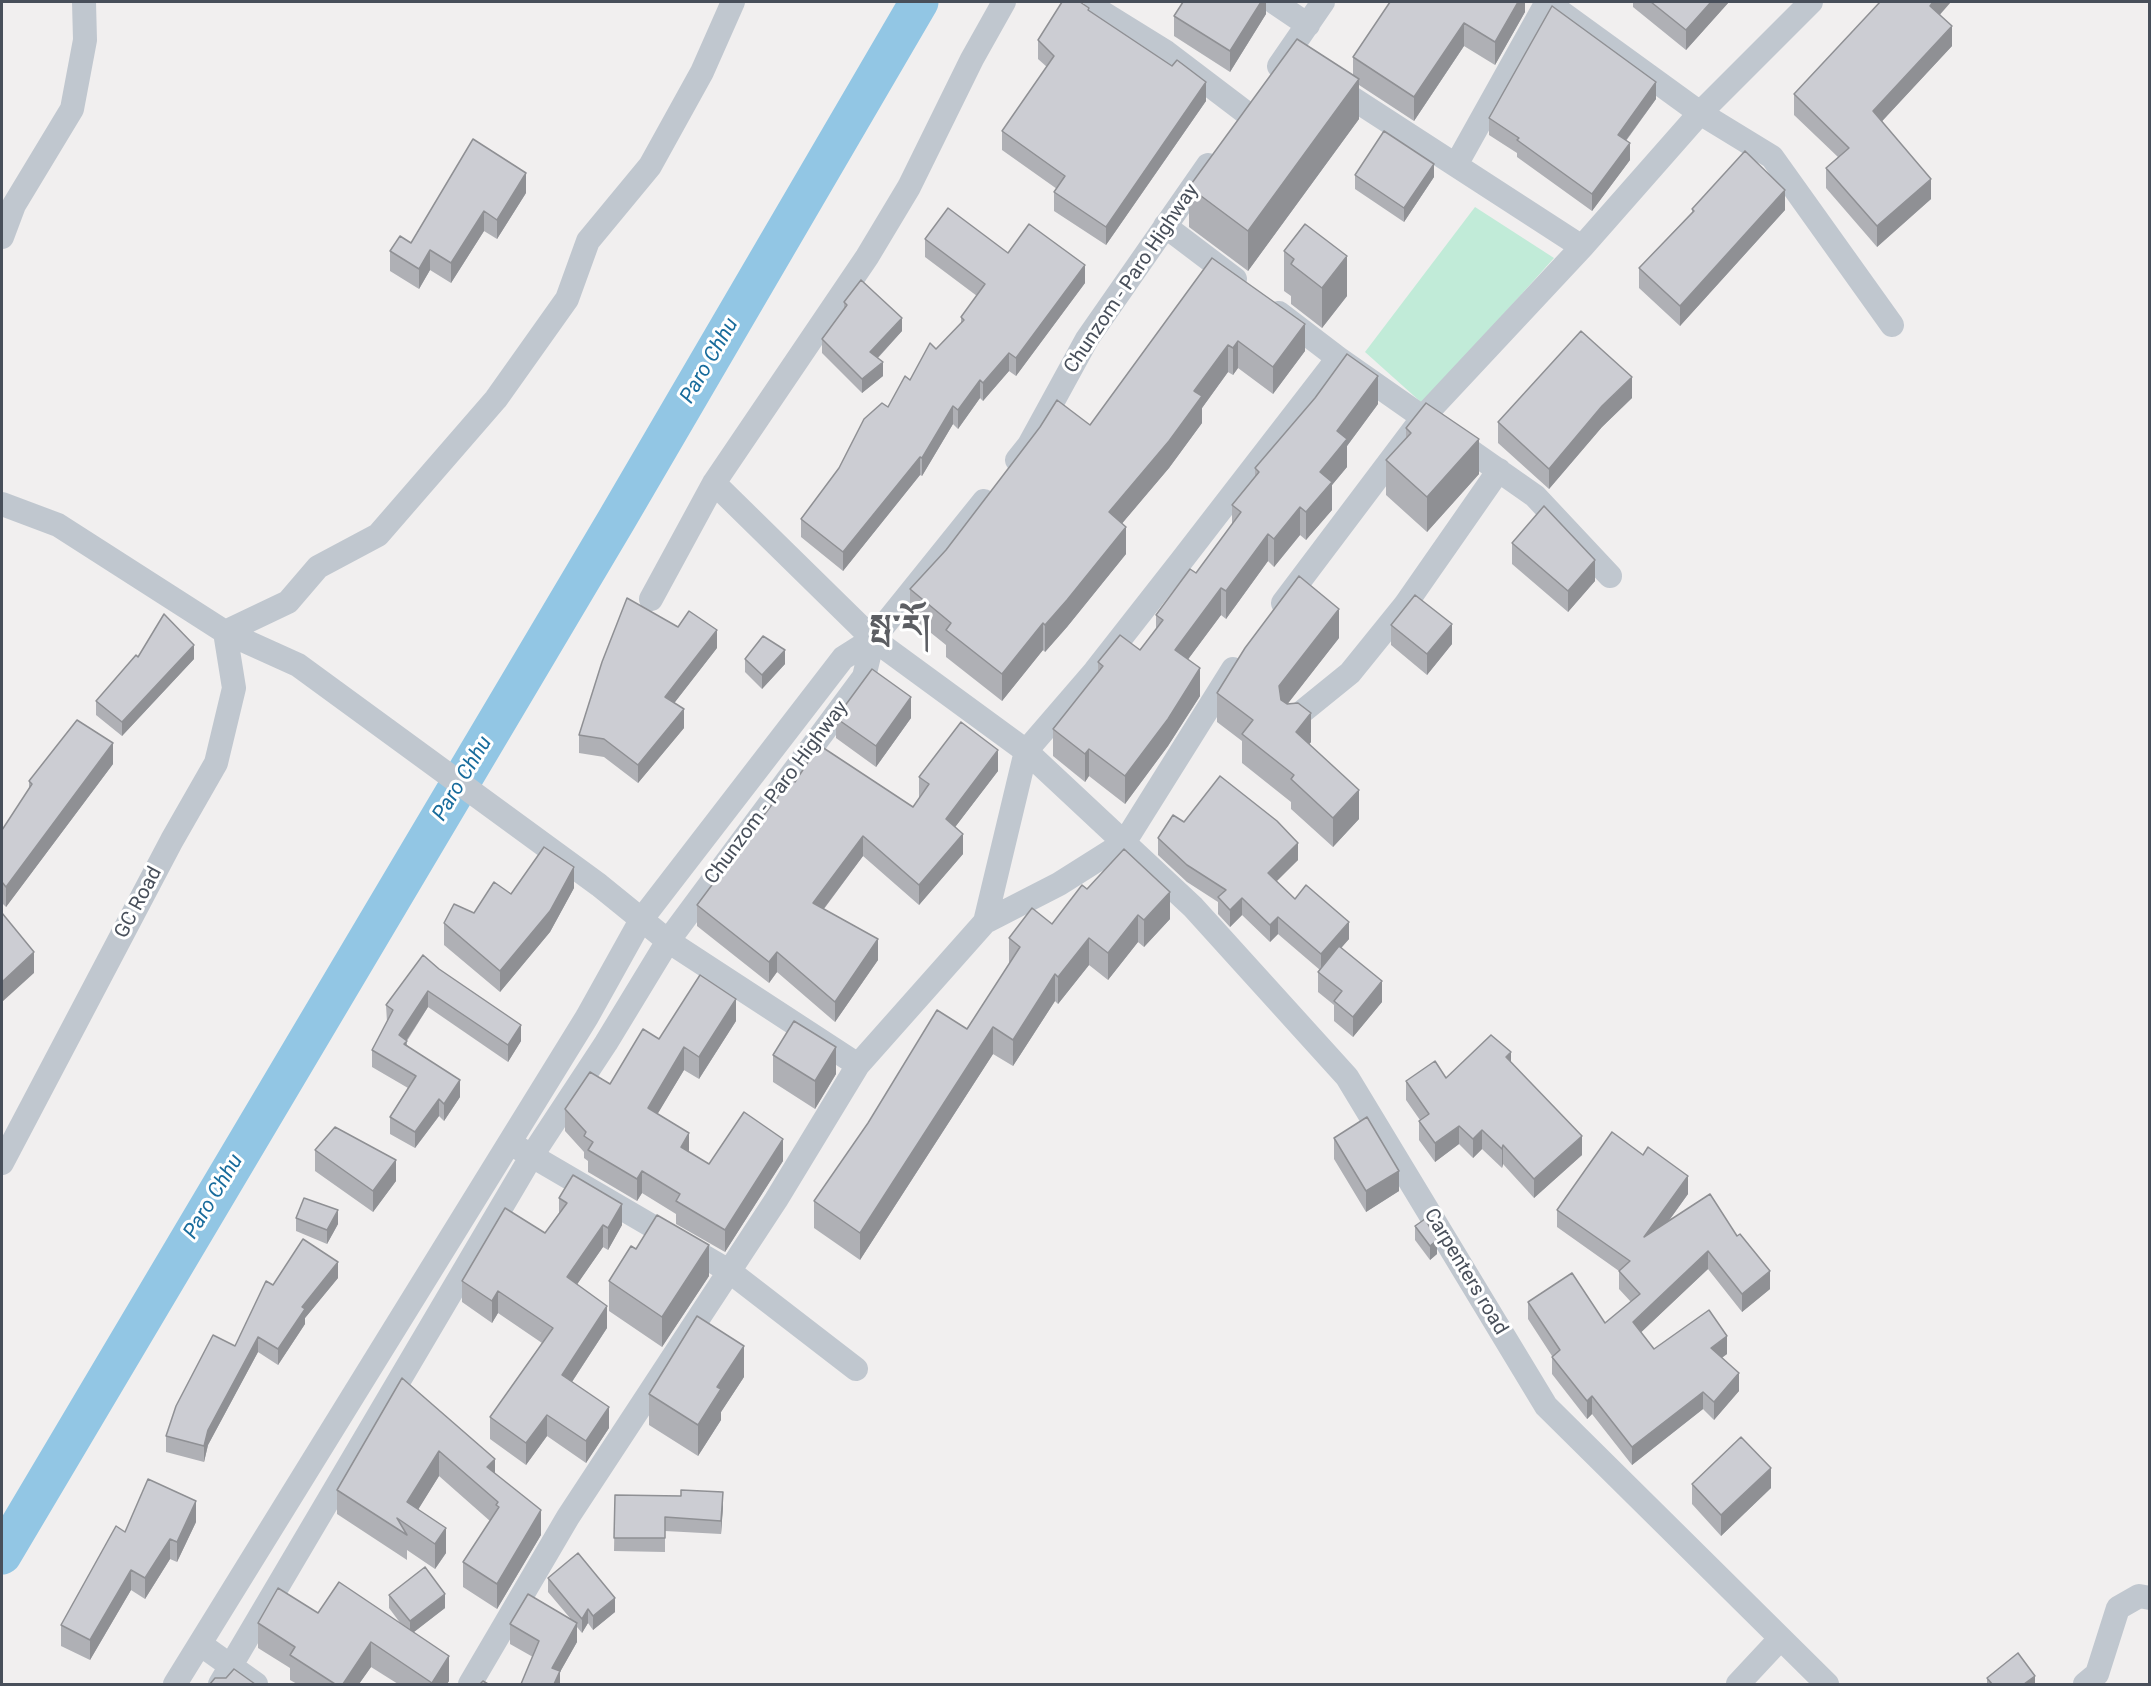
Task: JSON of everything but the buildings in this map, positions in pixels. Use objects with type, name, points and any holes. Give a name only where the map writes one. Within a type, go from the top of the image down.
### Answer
[{"type":"street","points":[[2,237],[14,205],[72,110],[86,40],[84,2]]},
{"type":"street","points":[[225,632],[288,602],[318,567],[378,534],[496,399],[567,299],[588,241],[650,166],[702,72],[733,2]]},
{"type":"street","points":[[651,599],[714,483],[867,257],[909,187],[972,59],[1004,2]]},
{"type":"street","points":[[1274,2],[1308,25]]},
{"type":"street","name":"Chunzom - Paro Highway","points":[[175,1684],[587,1017],[641,920],[843,658],[873,639],[1029,445],[1087,339],[1257,97],[1304,66],[1308,25],[1323,2]]},
{"type":"street","points":[[1456,165],[1547,2],[1700,113],[1772,157],[1892,326]]},
{"type":"street","points":[[1269,622],[1424,416],[1582,247],[1700,113],[1811,2]]},
{"type":"street","points":[[1095,8],[1166,52],[1257,97]]},
{"type":"street","points":[[1304,66],[1582,247]]},
{"type":"street","points":[[1165,226],[1338,358],[1424,416],[1535,496],[1610,576]]},
{"type":"street","points":[[985,922],[1026,751],[1168,579],[1338,358]]},
{"type":"street","points":[[1292,720],[1350,674],[1405,605],[1499,470]]},
{"type":"street","name":"Carpenters road","points":[[714,483],[873,639],[1026,751],[1193,907],[1347,1077],[1546,1406],[1827,1684]]},
{"type":"street","points":[[2,504],[58,525],[225,632],[298,665],[599,885],[668,941],[858,1065]]},
{"type":"street","name":"GC Road","points":[[2,1163],[172,840],[216,763],[234,688],[225,632]]},
{"type":"street","name":"Chunzom - Paro Highway","points":[[226,1676],[531,1157],[606,1043],[668,941],[864,677],[873,639]]},
{"type":"street","points":[[470,1684],[568,1517],[776,1200],[858,1065],[985,922],[1059,884],[1124,843],[1247,650]]},
{"type":"street","points":[[510,1143],[729,1271],[856,1369]]},
{"type":"street","points":[[2085,1684],[2097,1674],[2118,1608],[2139,1596],[2150,1598]]},
{"type":"street","points":[[1738,1684],[1780,1639]]},
{"type":"street","points":[[200,1644],[226,1676],[256,1684]]},
{"type":"green space","points":[[1475,207],[1554,258],[1423,404],[1365,352]]},
{"type":"waterway","name":"Paro Chhu","points":[[2,1555],[617,519],[919,2]]},
{"type":"district","name":"སྤ་རོ།","points":[[900,629]]}]
